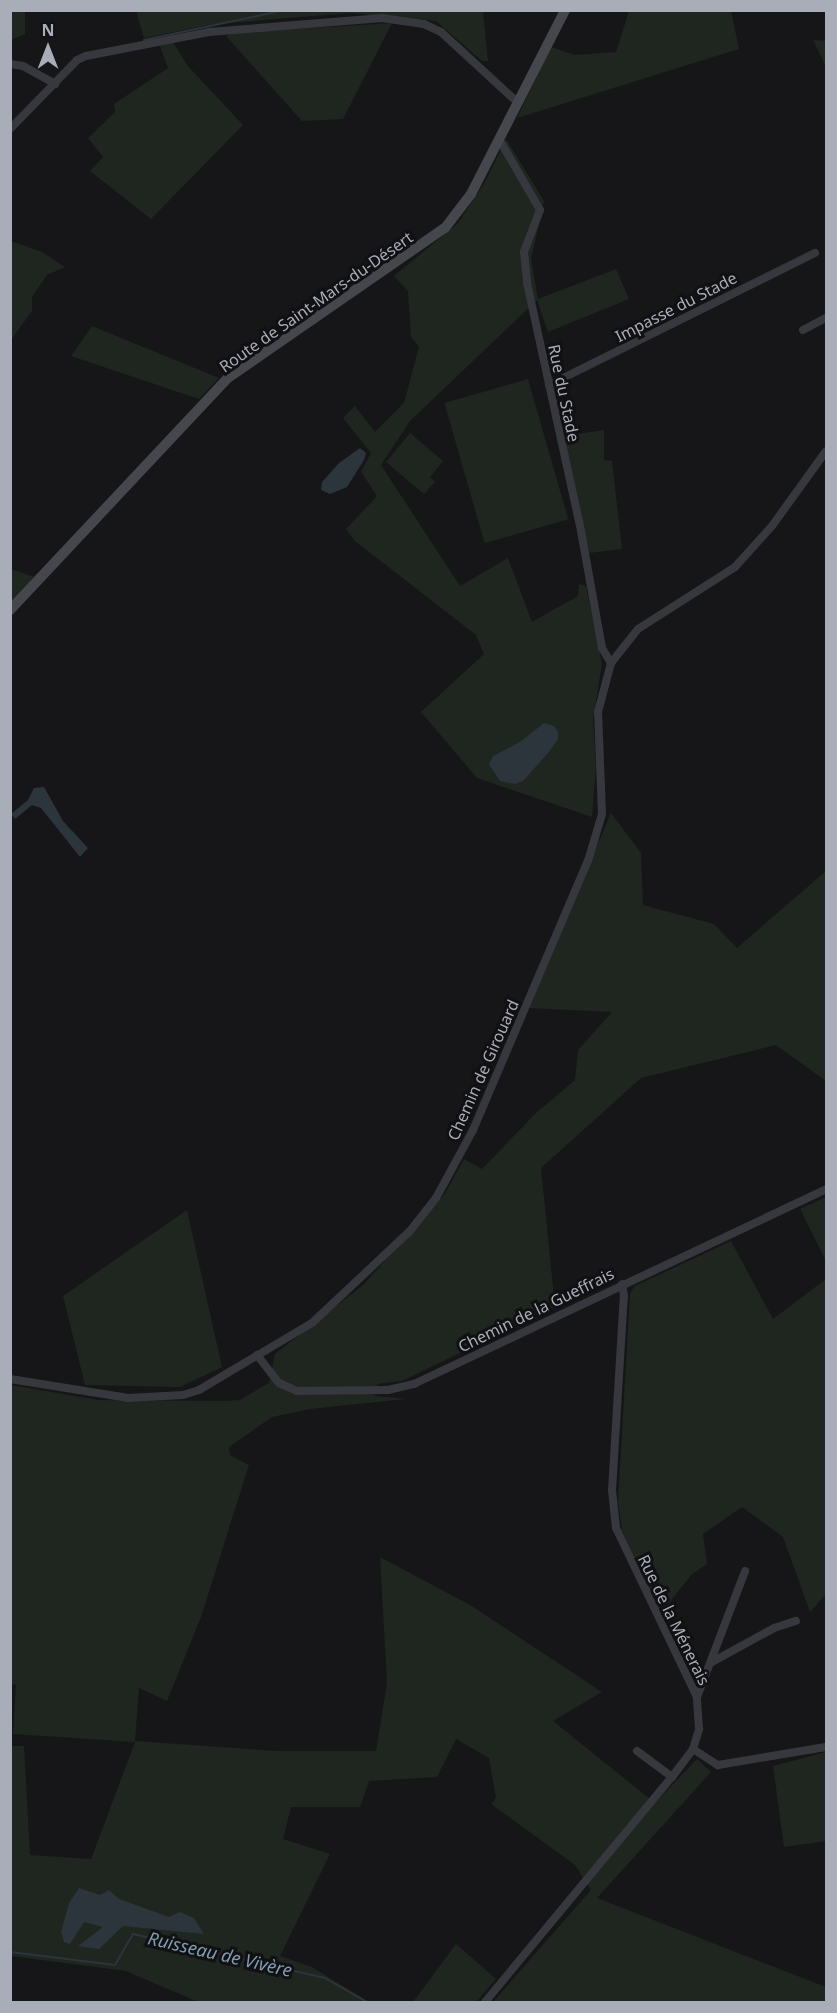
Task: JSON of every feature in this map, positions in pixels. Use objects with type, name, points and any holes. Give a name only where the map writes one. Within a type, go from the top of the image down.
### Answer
[{"type":"main road","name":"Route de Saint-Mars-du-Désert","points":[[10,610],[228,378],[420,249],[445,228],[471,194],[516,101],[566,10]]},
{"type":"street","points":[[10,129],[77,60],[86,56],[209,32],[382,18],[424,24],[441,32],[516,101]]},
{"type":"street","points":[[10,64],[23,66],[55,84]]},
{"type":"street","name":"Rue du Stade","points":[[499,139],[540,210],[524,252],[530,292],[581,531],[602,648],[611,663]]},
{"type":"street","name":"Impasse du Stade","points":[[549,385],[815,253]]},
{"type":"street","points":[[803,330],[826,318]]},
{"type":"street","name":"Chemin de Girouard","points":[[10,1379],[121,1397],[183,1395],[312,1323],[379,1264],[436,1198],[457,1161],[599,828],[603,791],[598,712],[611,663],[638,629],[718,581],[763,537],[826,451]]},
{"type":"street","name":"Chemin de la Gueffrais","points":[[257,1355],[279,1383],[297,1391],[401,1387],[826,1189]]},
{"type":"street","name":"Rue de la Ménerais","points":[[484,2002],[672,1777],[693,1749],[700,1717],[697,1697],[616,1528],[612,1490],[624,1296],[621,1284]]},
{"type":"street","points":[[697,1697],[745,1571]]},
{"type":"street","points":[[712,1662],[774,1628],[796,1621]]},
{"type":"street","points":[[685,1673],[704,1675]]},
{"type":"street","points":[[693,1749],[718,1765],[826,1747]]},
{"type":"street","points":[[637,1751],[672,1777]]},
{"type":"shaded area","points":[[11,10],[25,11],[25,34],[11,40]]},
{"type":"shaded area","points":[[136,11],[483,11],[488,61],[482,61],[436,21],[351,13],[214,24],[144,38]]},
{"type":"shaded area","points":[[629,11],[731,11],[739,49],[517,118],[551,47],[574,55],[616,52]]},
{"type":"shaded area","points":[[392,23],[343,119],[302,121],[226,36],[234,33]]},
{"type":"shaded area","points":[[813,40],[826,41],[826,67]]},
{"type":"shaded area","points":[[173,42],[187,65],[243,125],[151,219],[90,171],[103,157],[88,138],[115,112],[114,104],[168,68],[160,46]]},
{"type":"shaded area","points":[[506,139],[544,201],[531,259],[538,299],[616,269],[629,299],[548,332],[537,300],[410,421],[381,465],[460,586],[508,558],[532,622],[578,596],[579,584],[586,586],[602,664],[593,719],[596,766],[592,817],[477,778],[421,712],[484,654],[476,635],[355,541],[346,529],[377,496],[361,472],[371,453],[343,418],[355,406],[375,432],[404,403],[419,347],[411,337],[408,291],[394,276],[458,223],[485,182]]},
{"type":"shaded area","points":[[11,241],[42,252],[65,267],[47,275],[32,297],[32,311],[11,340]]},
{"type":"shaded area","points":[[92,326],[219,378],[199,399],[71,356]]},
{"type":"shaded area","points":[[528,379],[568,519],[485,543],[444,403]]},
{"type":"shaded area","points":[[604,430],[604,460],[612,461],[622,549],[589,553],[564,436]]},
{"type":"shaded area","points":[[410,433],[443,461],[430,477],[435,482],[424,494],[386,462]]},
{"type":"shaded area","points":[[360,448],[366,453],[364,460],[347,487],[330,494],[321,490],[322,482],[339,463]]},
{"type":"shaded area","points":[[11,569],[34,577],[11,603]]},
{"type":"shaded area","points":[[544,723],[554,726],[558,732],[558,739],[548,753],[523,781],[515,784],[500,781],[489,764],[493,756],[520,742]]},
{"type":"shaded area","points":[[44,787],[63,821],[88,848],[80,857],[41,808],[32,805],[15,819],[11,814],[28,800],[34,788]]},
{"type":"shaded area","points":[[611,813],[641,853],[643,905],[714,924],[737,948],[826,871],[826,1081],[776,1045],[641,1078],[541,1168],[555,1307],[402,1381],[377,1384],[375,1396],[406,1399],[310,1409],[272,1417],[229,1447],[230,1455],[249,1465],[201,1617],[167,1701],[139,1688],[135,1741],[277,1751],[376,1751],[387,1683],[380,1557],[470,1605],[602,1692],[553,1721],[655,1803],[697,1759],[711,1772],[597,1898],[826,1987],[826,2002],[493,2002],[591,1890],[575,1865],[491,1804],[496,1798],[489,1758],[456,1739],[437,1777],[369,1781],[360,1807],[291,1807],[283,1839],[330,1854],[280,1956],[312,1967],[369,2002],[198,2002],[126,1971],[11,1956],[11,1746],[24,1746],[30,1855],[91,1859],[135,1742],[13,1734],[16,1685],[10,1684],[11,1385],[98,1400],[225,1401],[240,1400],[269,1383],[275,1354],[363,1285],[444,1195],[464,1159],[482,1169],[535,1114],[575,1080],[578,1050],[612,1012],[528,1008]]},
{"type":"shaded area","points":[[826,1197],[826,1261],[800,1209]]},
{"type":"shaded area","points":[[187,1210],[222,1367],[180,1387],[85,1385],[63,1296]]},
{"type":"shaded area","points":[[731,1241],[773,1319],[826,1279],[826,1594],[810,1612],[783,1537],[742,1507],[703,1534],[707,1564],[692,1574],[661,1613],[622,1530],[618,1503],[630,1293],[635,1286]]},
{"type":"shaded area","points":[[826,1752],[826,1841],[784,1847],[773,1766]]},
{"type":"shaded area","points":[[79,1888],[100,1895],[109,1890],[119,1899],[169,1917],[180,1912],[194,1918],[204,1934],[123,1926],[99,1949],[78,1946],[103,1927],[84,1922],[70,1944],[64,1942],[61,1932],[69,1903]]},
{"type":"shaded area","points":[[456,1944],[496,1979],[476,2002],[413,2002]]},
{"type":"waterway","points":[[144,40],[285,10]]},
{"type":"waterway","name":"Ruisseau de Vivère","points":[[10,1952],[115,1965],[133,1934],[325,1978],[367,2002]]}]
